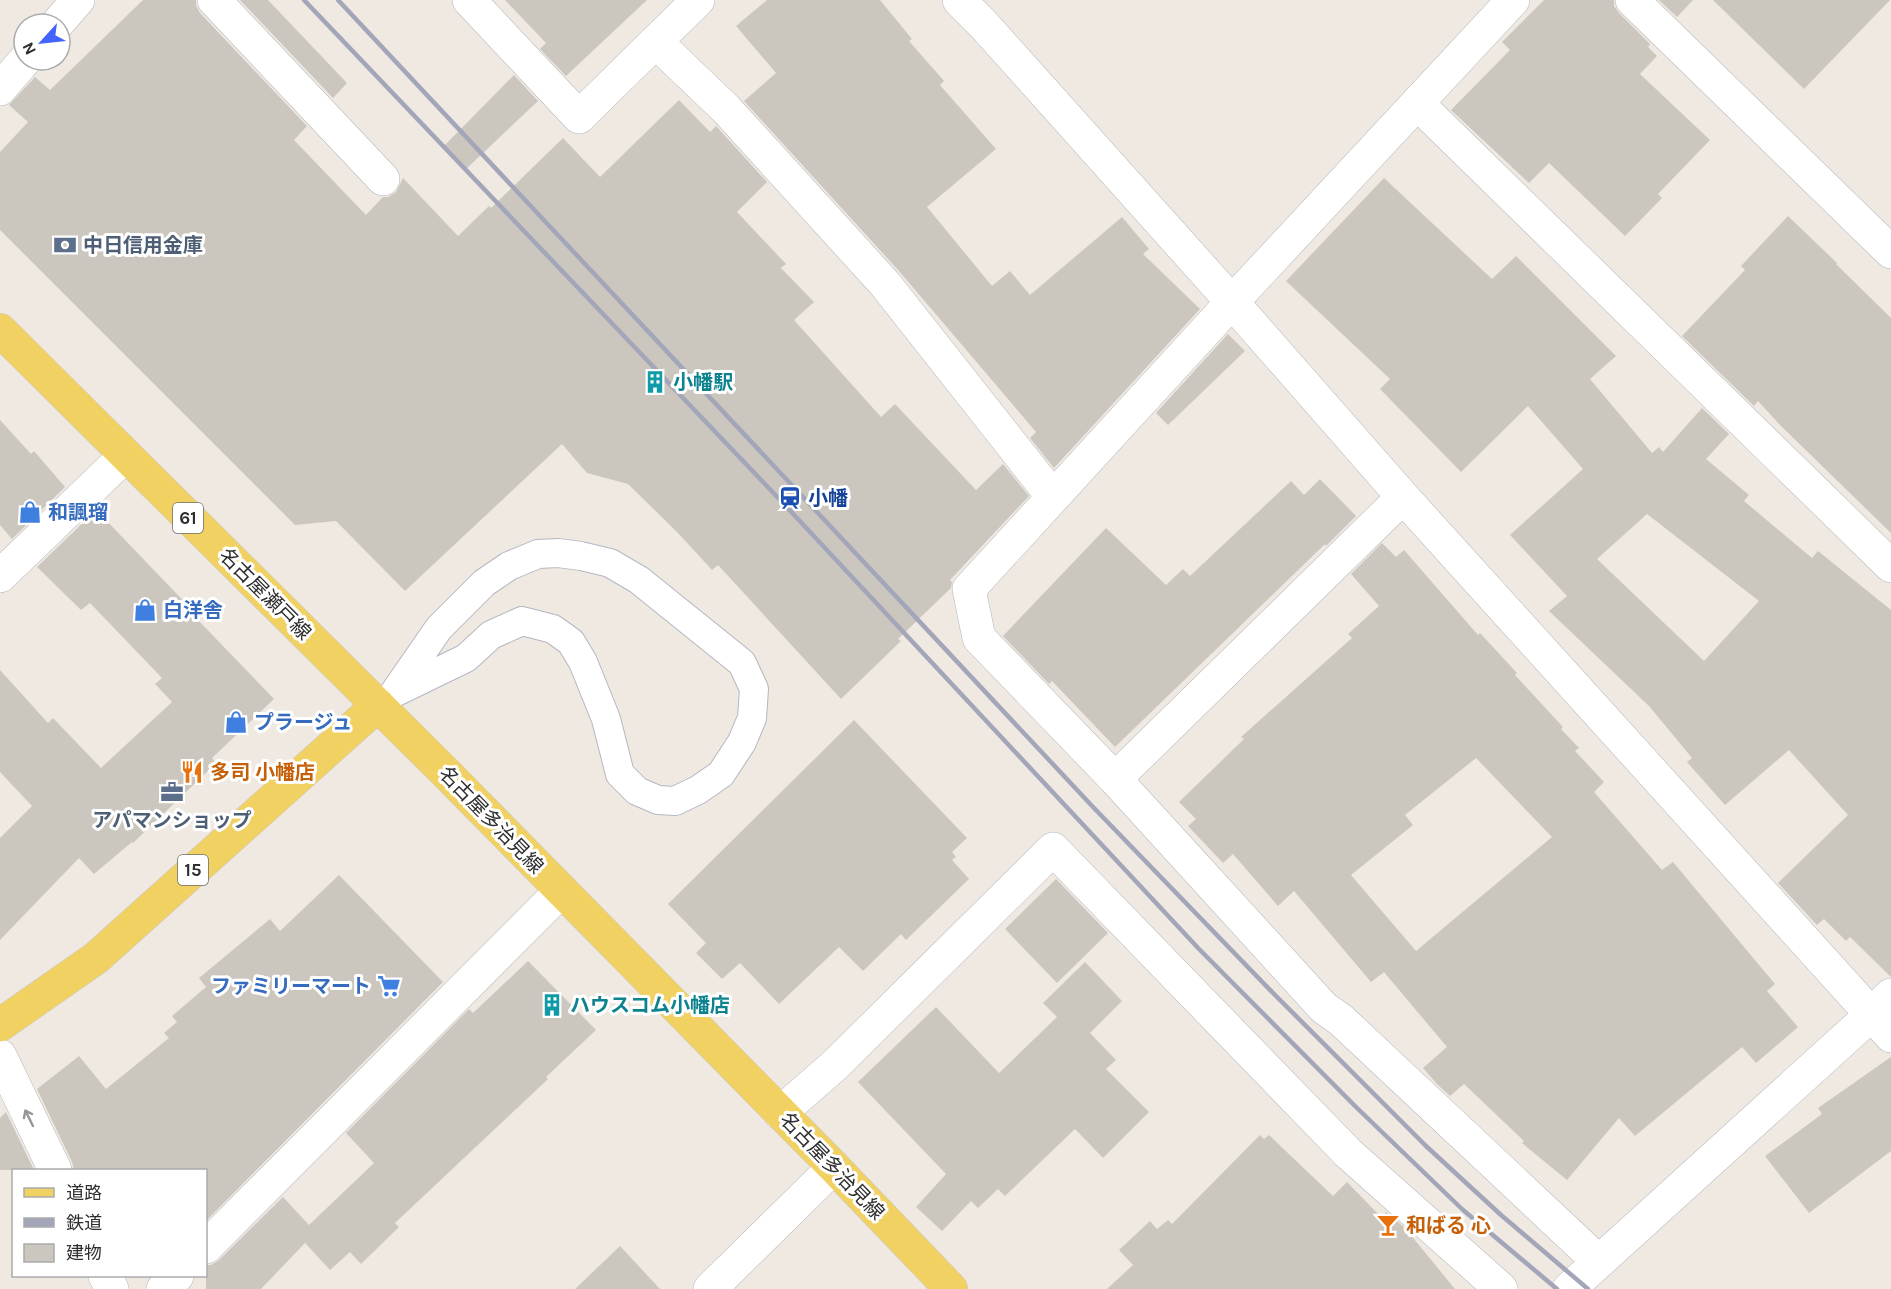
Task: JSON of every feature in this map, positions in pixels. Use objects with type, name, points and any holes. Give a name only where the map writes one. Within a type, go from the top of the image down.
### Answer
[{"type":"main road","name":"名古屋瀬戸線","points":[[0,330],[125,456],[386,699]]},
{"type":"main road","name":"名古屋多治見線","points":[[386,699],[561,891],[834,1167],[951,1289]]},
{"type":"main road","name":"15","points":[[0,1025],[96,958],[386,699]]},
{"type":"street","points":[[68,12],[78,0]]},
{"type":"street","points":[[214,0],[383,179]]},
{"type":"street","points":[[469,0],[579,117],[698,0]]},
{"type":"street","points":[[959,0],[1232,302],[1403,497],[1884,1015],[1598,1261],[1569,1289]]},
{"type":"street","points":[[1513,0],[969,589],[980,638],[1115,779],[1324,1008],[1341,1020],[1598,1261]]},
{"type":"street","points":[[1632,0],[1891,252]]},
{"type":"street","points":[[656,42],[726,110],[885,284],[1053,497]]},
{"type":"street","points":[[0,89],[15,72]]},
{"type":"street","points":[[1417,103],[1891,566]]},
{"type":"street","points":[[0,576],[125,456]]},
{"type":"street","points":[[1115,779],[1403,497]]},
{"type":"street","points":[[780,1113],[835,1065],[1053,849],[1348,1153],[1501,1289]]},
{"type":"street","points":[[207,1246],[561,891]]},
{"type":"street","points":[[0,1056],[55,1169]]},
{"type":"street","points":[[710,1289],[834,1167]]},
{"type":"street","points":[[163,1289],[175,1277]]},
{"type":"lane","points":[[558,553],[610,563],[639,580],[742,663],[754,688],[752,718],[742,742],[721,774],[698,790],[675,801],[657,800],[637,791],[620,774],[606,719],[584,662],[571,642],[553,629],[522,621],[491,635],[466,658],[386,699],[439,628],[484,583],[509,566],[538,554],[558,553]]},
{"type":"building","points":[[143,0],[196,0],[200,13],[307,126],[294,140],[366,215],[383,197],[396,192],[403,178],[458,236],[489,206],[491,208],[563,138],[600,177],[679,100],[710,132],[716,126],[767,182],[737,212],[786,264],[781,268],[814,302],[794,320],[881,417],[895,404],[976,490],[1003,464],[1029,496],[950,580],[951,588],[841,699],[718,565],[712,570],[628,484],[587,473],[562,444],[405,591],[336,521],[295,525],[0,230],[0,152],[28,122],[9,105],[35,77],[50,90],[69,72],[72,72],[72,69]]},
{"type":"building","points":[[240,0],[268,0],[347,83],[333,98]]},
{"type":"building","points":[[505,0],[647,0],[566,76],[540,49],[546,43]]},
{"type":"building","points":[[767,0],[880,0],[912,39],[909,41],[944,81],[940,85],[996,149],[927,207],[992,286],[1010,271],[1030,295],[1122,217],[1149,249],[1143,254],[1200,309],[1054,468],[1030,438],[1036,432],[899,271],[744,101],[776,73],[736,26]]},
{"type":"building","points":[[1544,0],[1614,0],[1614,6],[1619,13],[1650,44],[1648,47],[1657,56],[1640,74],[1710,140],[1658,194],[1662,198],[1625,236],[1549,163],[1529,183],[1451,110],[1510,50],[1502,42]]},
{"type":"building","points":[[1659,0],[1693,0],[1677,17]]},
{"type":"building","points":[[1713,0],[1890,0],[1804,89]]},
{"type":"building","points":[[514,75],[538,101],[465,170],[443,147]]},
{"type":"building","points":[[1384,178],[1492,279],[1516,256],[1616,356],[1590,379],[1652,453],[1659,447],[1663,452],[1702,408],[1729,434],[1706,459],[1749,495],[1744,501],[1812,558],[1818,551],[1891,610],[1891,977],[1850,937],[1846,941],[1824,919],[1817,925],[1778,883],[1848,815],[1789,750],[1725,805],[1687,762],[1692,758],[1649,706],[1549,611],[1567,596],[1510,535],[1583,469],[1528,406],[1461,472],[1380,389],[1390,379],[1286,281]],"holes":[[[1647,514],[1759,601],[1704,661],[1597,559]]]},
{"type":"building","points":[[1788,216],[1891,318],[1891,533],[1758,401],[1754,406],[1682,336],[1745,270],[1741,266]]},
{"type":"building","points":[[1228,334],[1245,351],[1168,425],[1156,413]]},
{"type":"building","points":[[0,420],[31,454],[34,451],[65,487],[12,539],[0,525]]},
{"type":"building","points":[[1320,479],[1356,516],[1115,747],[1052,681],[1049,684],[1003,636],[1106,528],[1166,585],[1183,569],[1190,576],[1291,481],[1304,495]]},
{"type":"building","points":[[90,516],[97,523],[103,517],[274,699],[212,758],[216,763],[133,843],[94,874],[79,858],[0,940],[0,838],[32,806],[0,772],[0,670],[48,723],[53,718],[101,768],[172,702],[155,684],[162,678],[90,603],[81,610],[37,567]]},
{"type":"building","points":[[1382,543],[1396,557],[1404,550],[1478,635],[1480,633],[1517,673],[1515,675],[1563,727],[1561,729],[1579,748],[1575,751],[1604,782],[1594,792],[1662,870],[1673,862],[1775,984],[1767,991],[1798,1027],[1756,1063],[1742,1047],[1635,1136],[1619,1118],[1567,1180],[1522,1143],[1524,1141],[1464,1084],[1450,1096],[1438,1085],[1423,1068],[1447,1047],[1384,972],[1371,982],[1294,891],[1278,906],[1233,854],[1223,863],[1188,826],[1196,819],[1179,802],[1244,739],[1241,737],[1352,638],[1348,634],[1379,606],[1351,574]],"holes":[[[1476,758],[1552,837],[1416,951],[1351,875],[1413,825],[1405,815]]]},
{"type":"building","points":[[854,720],[967,838],[952,852],[956,857],[952,860],[969,879],[906,940],[901,934],[863,971],[839,947],[779,1004],[740,963],[722,979],[696,953],[706,943],[668,904]]},
{"type":"building","points":[[339,875],[443,982],[207,1220],[207,1169],[74,1169],[37,1089],[79,1056],[106,1089],[169,1038],[164,1033],[177,1022],[172,1016],[206,987],[199,978],[270,919],[280,931]]},
{"type":"building","points":[[1056,879],[1108,933],[1057,983],[1005,929]]},
{"type":"building","points":[[528,961],[596,1030],[546,1077],[548,1079],[395,1223],[399,1227],[361,1264],[350,1252],[330,1270],[305,1243],[261,1289],[206,1289],[207,1265],[219,1260],[283,1197],[309,1225],[374,1163],[346,1133],[469,1009],[473,1013]]},
{"type":"building","points":[[1085,962],[1122,1001],[1090,1033],[1116,1060],[1106,1069],[1149,1112],[1103,1158],[1075,1129],[1005,1196],[998,1189],[978,1208],[971,1201],[942,1231],[916,1207],[946,1174],[858,1082],[936,1007],[999,1073],[1057,1017],[1043,1003]]},
{"type":"building","points":[[1891,1057],[1891,1151],[1809,1213],[1765,1156],[1822,1114],[1818,1108]]},
{"type":"building","points":[[6,1112],[34,1169],[0,1170],[0,1118]]},
{"type":"building","points":[[1260,1135],[1264,1139],[1269,1135],[1333,1196],[1347,1182],[1381,1217],[1386,1212],[1405,1228],[1455,1289],[1107,1289],[1133,1265],[1119,1250],[1150,1221],[1157,1229],[1168,1220],[1172,1224]]},
{"type":"building","points":[[620,1246],[660,1289],[575,1289]]},
{"type":"railway","points":[[304,0],[783,503],[1199,949],[1357,1108],[1463,1210],[1557,1289]]},
{"type":"railway","points":[[338,0],[1093,807],[1275,995],[1426,1146],[1501,1215],[1588,1289]]},
{"type":"place","name":"中日信用金庫","points":[[65,245]]},
{"type":"place","name":"小幡駅","points":[[655,382]]},
{"type":"place","name":"小幡","points":[[790,498]]},
{"type":"place","name":"和諷瑠","points":[[30,512]]},
{"type":"place","name":"白洋舎","points":[[145,610]]},
{"type":"place","name":"プラージュ","points":[[236,722]]},
{"type":"place","name":"多司 小幡店","points":[[192,772]]},
{"type":"place","name":"アパマンショップ","points":[[172,792]]},
{"type":"place","name":"ファミリーマート","points":[[389,986]]},
{"type":"place","name":"ハウスコム小幡店","points":[[552,1005]]},
{"type":"place","name":"和ばる 心","points":[[1388,1225]]}]
